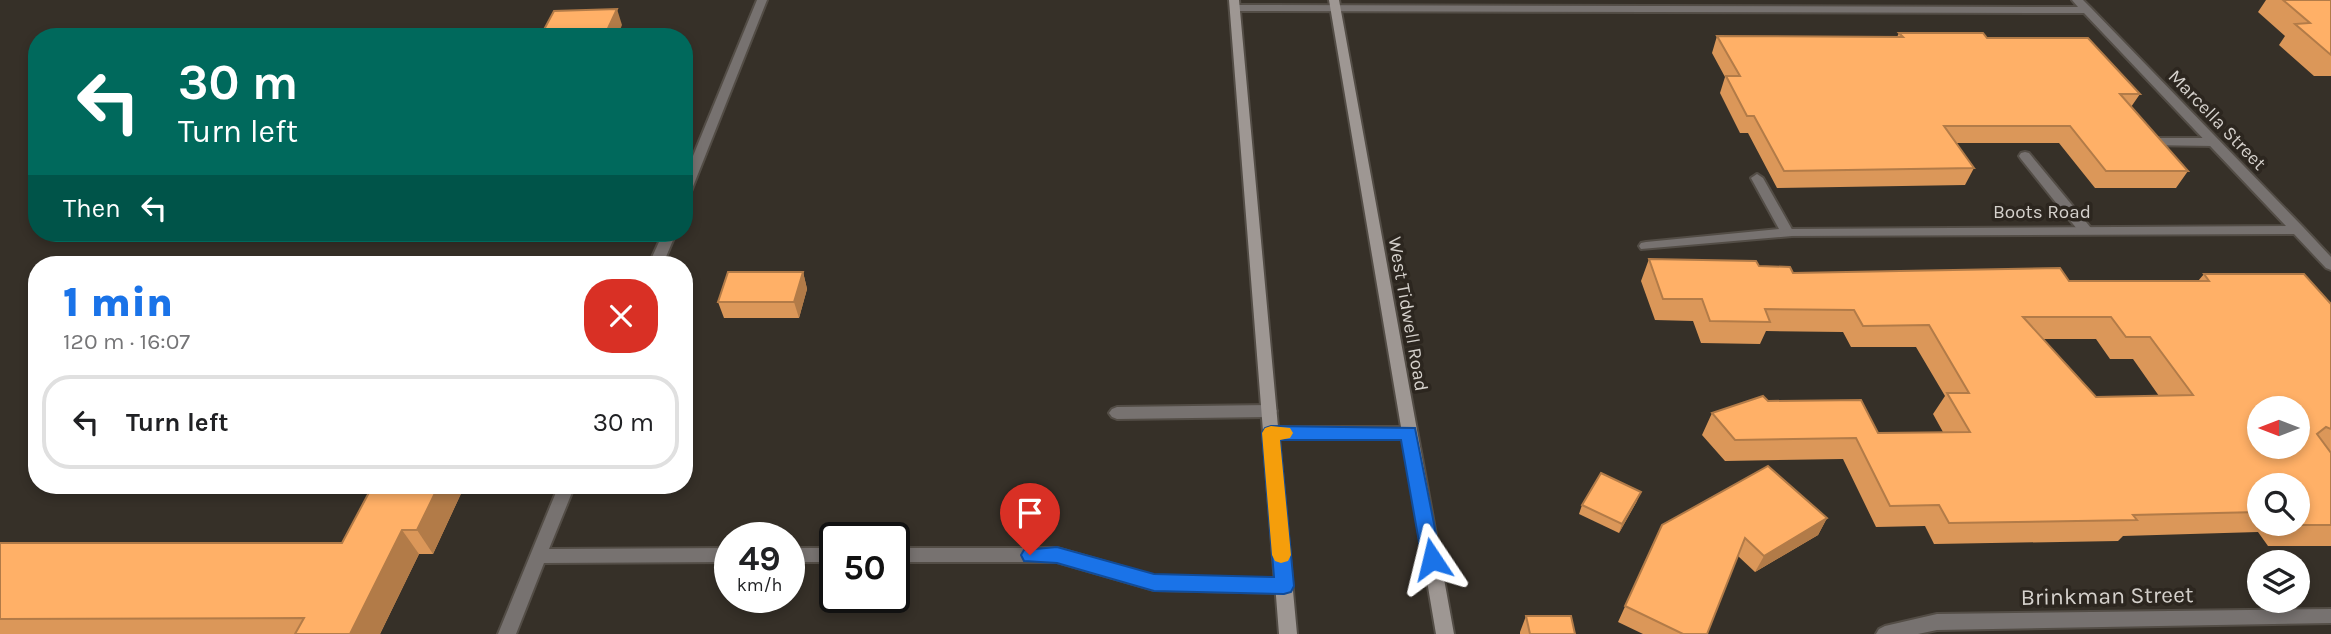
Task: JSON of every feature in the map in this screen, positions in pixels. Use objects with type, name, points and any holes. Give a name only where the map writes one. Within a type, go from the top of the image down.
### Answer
[{"type":"main road","points":[[1235,4],[1288,634]]},
{"type":"main road","name":"West Tidwell Road","points":[[1335,4],[1445,634]]},
{"type":"main road","points":[[1271,433],[1409,433]]},
{"type":"street","points":[[693,172],[762,0]]},
{"type":"street","name":"Marcella Street","points":[[2077,0],[2331,265]]},
{"type":"street","points":[[1235,4],[2087,10]]},
{"type":"street","points":[[2149,142],[2214,142]]},
{"type":"street","points":[[2025,156],[2085,231]]},
{"type":"street","points":[[1757,178],[1787,233]]},
{"type":"street","name":"Boots Road","points":[[1646,246],[1787,233],[2298,230]]},
{"type":"street","points":[[1117,413],[1269,411]]},
{"type":"street","points":[[507,634],[564,494]]},
{"type":"street","points":[[539,556],[714,555]]},
{"type":"street","points":[[910,555],[1057,555],[1154,583],[1284,586]]},
{"type":"street","name":"Brinkman Street","points":[[1885,634],[1937,621],[2331,616]]},
{"type":"building","points":[[2283,0],[2331,0],[2331,55],[2295,24],[2310,23]]},
{"type":"building","points":[[617,9],[608,28],[545,28],[554,11]]},
{"type":"building","points":[[1899,33],[1983,33],[1987,38],[2088,38],[2140,94],[2120,94],[2188,171],[2106,171],[2070,126],[1944,126],[1974,168],[1784,171],[1754,116],[1747,116],[1726,76],[1740,76],[1717,36],[1903,37]]},
{"type":"building","points":[[1649,259],[1756,261],[1759,266],[1790,267],[1793,273],[2060,268],[2069,281],[2209,281],[2204,274],[2304,274],[2331,304],[2331,429],[2326,427],[2317,434],[2331,453],[2331,525],[2310,525],[2310,473],[2247,473],[2247,512],[2133,515],[2137,520],[1949,523],[1939,505],[1890,506],[1856,438],[1735,440],[1712,413],[1763,396],[1768,401],[1861,400],[1878,433],[1970,432],[1947,393],[1969,393],[1929,325],[1863,326],[1854,310],[1765,309],[1770,322],[1710,321],[1702,299],[1663,299]],"holes":[[[2023,317],[2111,317],[2126,337],[2150,337],[2193,395],[2096,397]]]},
{"type":"building","points":[[728,272],[803,272],[794,302],[718,302]]},
{"type":"building","points":[[1768,466],[1827,518],[1764,556],[1745,538],[1707,634],[1683,634],[1625,606],[1662,525]]},
{"type":"building","points":[[1601,473],[1641,492],[1622,524],[1582,505]]},
{"type":"building","points":[[368,494],[435,494],[417,530],[402,530],[350,634],[295,634],[304,618],[0,619],[0,543],[342,543]]},
{"type":"building","points":[[1526,616],[1571,616],[1575,634],[1530,634]]},
{"type":"slow traffic","points":[[1281,555],[1271,433],[1284,433]]},
{"type":"route","points":[[1030,555],[1057,555],[1154,583],[1284,586],[1271,433],[1409,433],[1432,559]]}]
